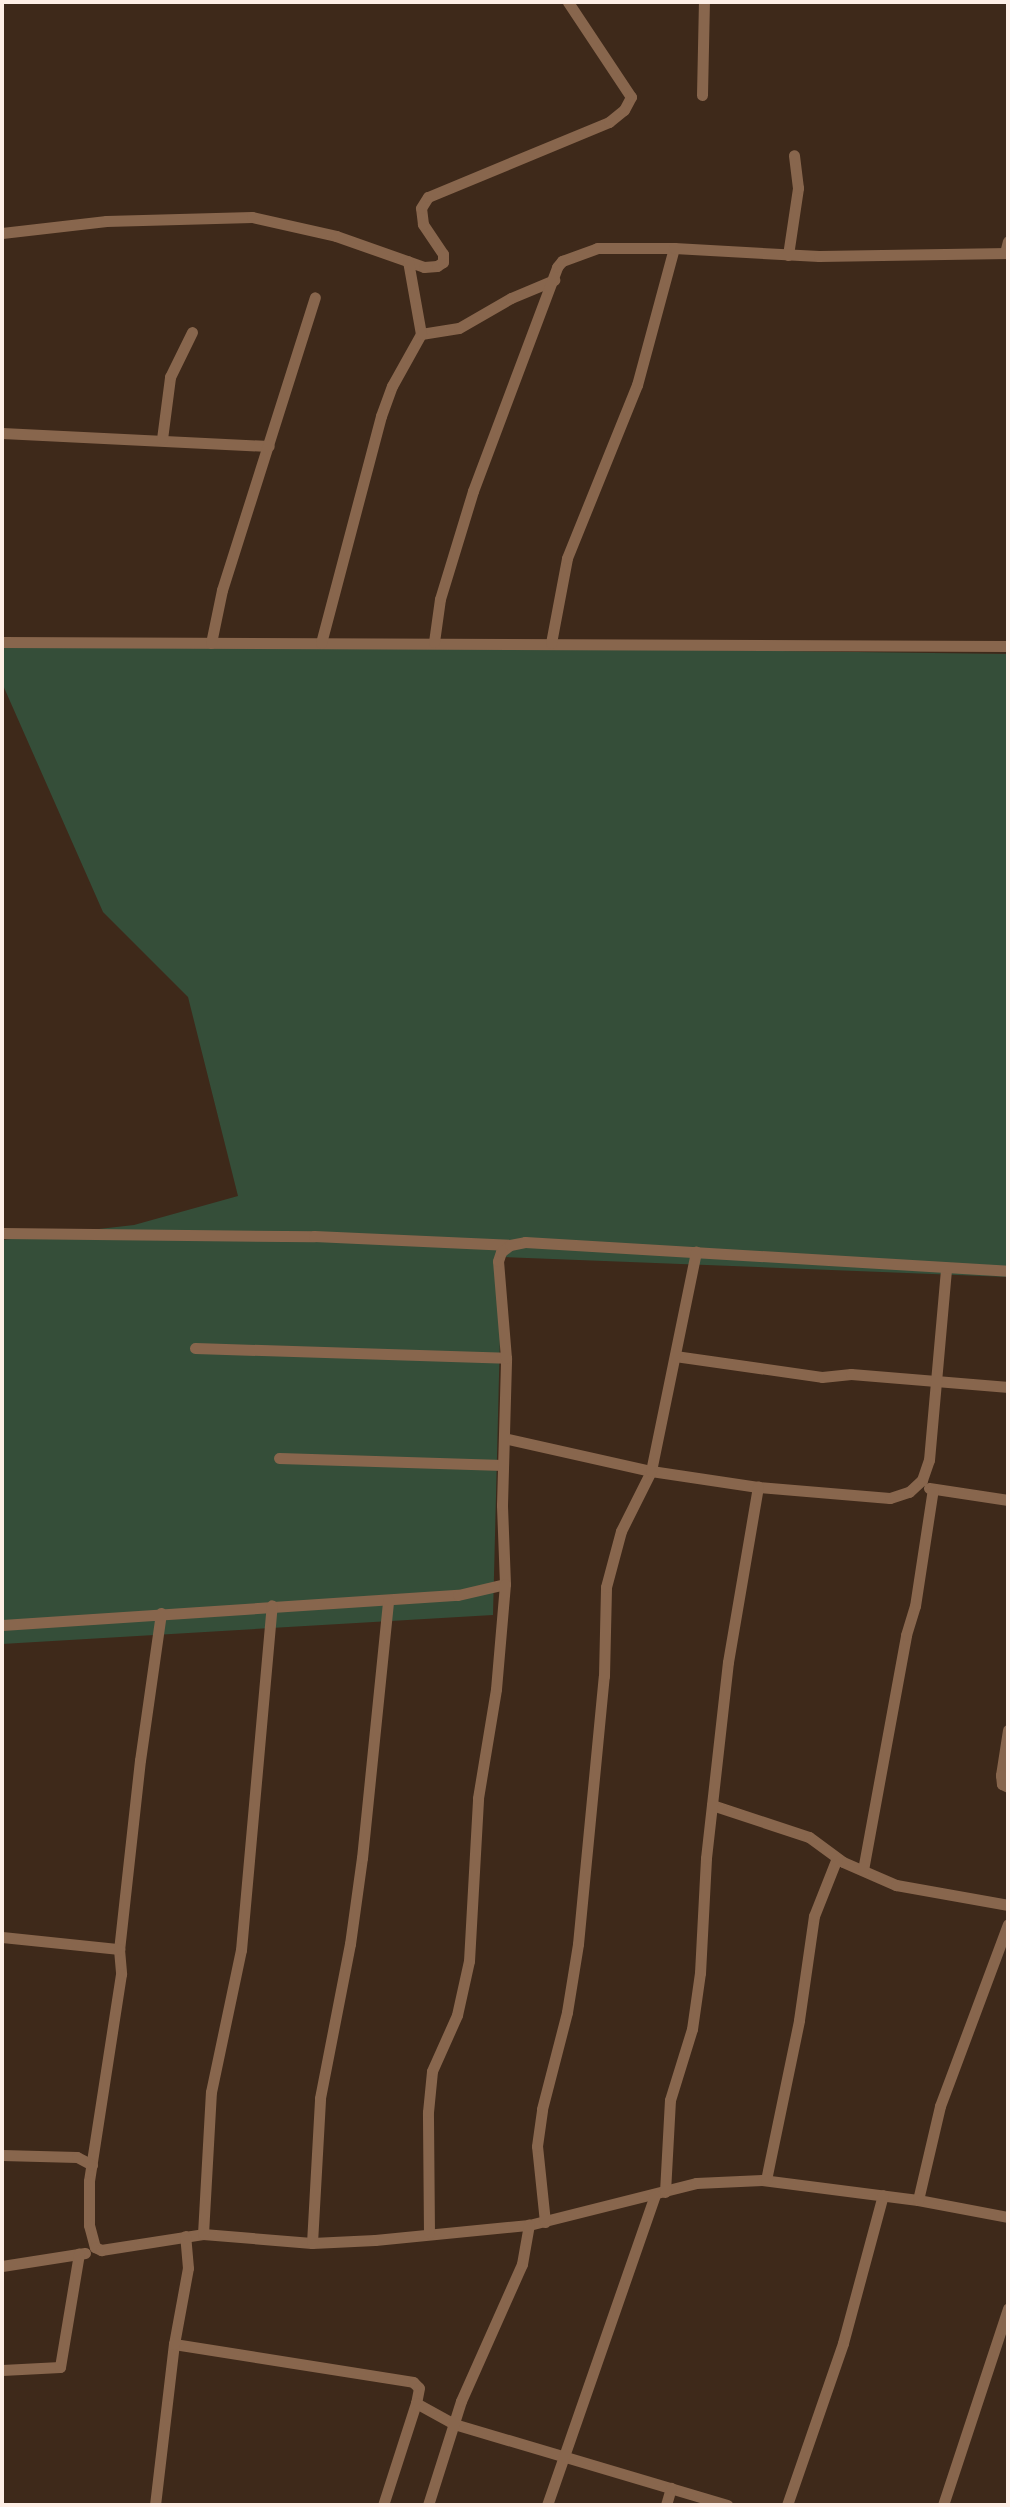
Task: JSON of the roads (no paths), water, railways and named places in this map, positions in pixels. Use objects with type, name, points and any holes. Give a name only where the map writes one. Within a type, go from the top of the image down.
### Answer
[{"type":"street","points":[[2,233],[106,221],[252,217],[336,236],[424,267],[443,262],[443,254],[423,224],[421,208],[428,197],[609,122],[624,110],[631,97],[568,2]]},
{"type":"street","points":[[702,95],[704,2]]},
{"type":"street","points":[[788,255],[798,188],[794,155]]},
{"type":"street","points":[[434,642],[440,599],[473,491],[553,275],[562,261],[597,248],[674,248],[788,255],[1007,249]]},
{"type":"street","points":[[551,643],[567,558],[637,385],[674,248]]},
{"type":"street","points":[[321,643],[381,416],[392,386],[421,334],[408,261]]},
{"type":"street","points":[[421,334],[459,328],[553,275]]},
{"type":"street","points":[[211,643],[222,590],[269,446],[306,316],[315,297]]},
{"type":"street","points":[[162,439],[170,377],[192,332]]},
{"type":"street","points":[[2,433],[269,446]]},
{"type":"street","points":[[2,642],[1008,646]]},
{"type":"street","points":[[2,1233],[314,1236],[510,1245],[525,1242],[1008,1271]]},
{"type":"street","points":[[429,2233],[431,2085],[440,2049],[457,2015],[469,1961],[478,1798],[496,1689],[505,1584],[503,1465],[506,1358],[498,1261],[510,1245]]},
{"type":"street","points":[[545,2222],[537,2146],[542,2109],[567,2012],[578,1944],[604,1676],[606,1587],[621,1531],[651,1471],[696,1252]]},
{"type":"street","points":[[917,1486],[929,1460],[946,1268]]},
{"type":"street","points":[[195,1348],[506,1358]]},
{"type":"street","points":[[675,1356],[822,1377],[851,1374],[1008,1387]]},
{"type":"street","points":[[504,1438],[651,1471],[758,1487],[890,1498],[917,1486],[1008,1500]]},
{"type":"street","points":[[279,1458],[503,1465]]},
{"type":"street","points":[[547,2505],[660,2193],[670,2100],[692,2029],[700,1973],[701,1917],[728,1662],[758,1487]]},
{"type":"street","points":[[863,1870],[906,1635],[915,1606],[933,1489]]},
{"type":"street","points":[[2,1625],[458,1595],[505,1584]]},
{"type":"street","points":[[312,2243],[320,2098],[350,1944],[362,1858],[388,1600]]},
{"type":"street","points":[[203,2234],[211,2092],[241,1950],[272,1605]]},
{"type":"street","points":[[101,2250],[95,2247],[89,2225],[92,2165],[121,1974],[119,1949],[161,1613]]},
{"type":"street","points":[[1008,1730],[1001,1775],[1002,1784],[1008,1787]]},
{"type":"street","points":[[712,1805],[809,1837],[837,1858],[908,1888],[1008,1905]]},
{"type":"street","points":[[766,2180],[801,2005],[814,1916],[837,1858]]},
{"type":"street","points":[[918,2200],[940,2106],[1008,1924]]},
{"type":"street","points":[[2,1937],[119,1949]]},
{"type":"street","points":[[2,2155],[77,2157],[92,2165]]},
{"type":"street","points":[[2,2266],[203,2234],[312,2243],[529,2225],[696,2183],[766,2180],[918,2200],[1008,2217]]},
{"type":"street","points":[[787,2505],[843,2343],[883,2195]]},
{"type":"street","points":[[428,2505],[454,2424],[522,2264],[529,2225]]},
{"type":"street","points":[[155,2505],[174,2344],[188,2268],[185,2236]]},
{"type":"street","points":[[2,2370],[60,2367],[79,2254]]},
{"type":"street","points":[[943,2505],[1003,2343],[1008,2308]]},
{"type":"street","points":[[174,2344],[413,2382],[419,2388],[416,2403],[383,2505]]},
{"type":"street","points":[[416,2403],[454,2424],[727,2505]]},
{"type":"street","points":[[666,2505],[671,2488]]}]
